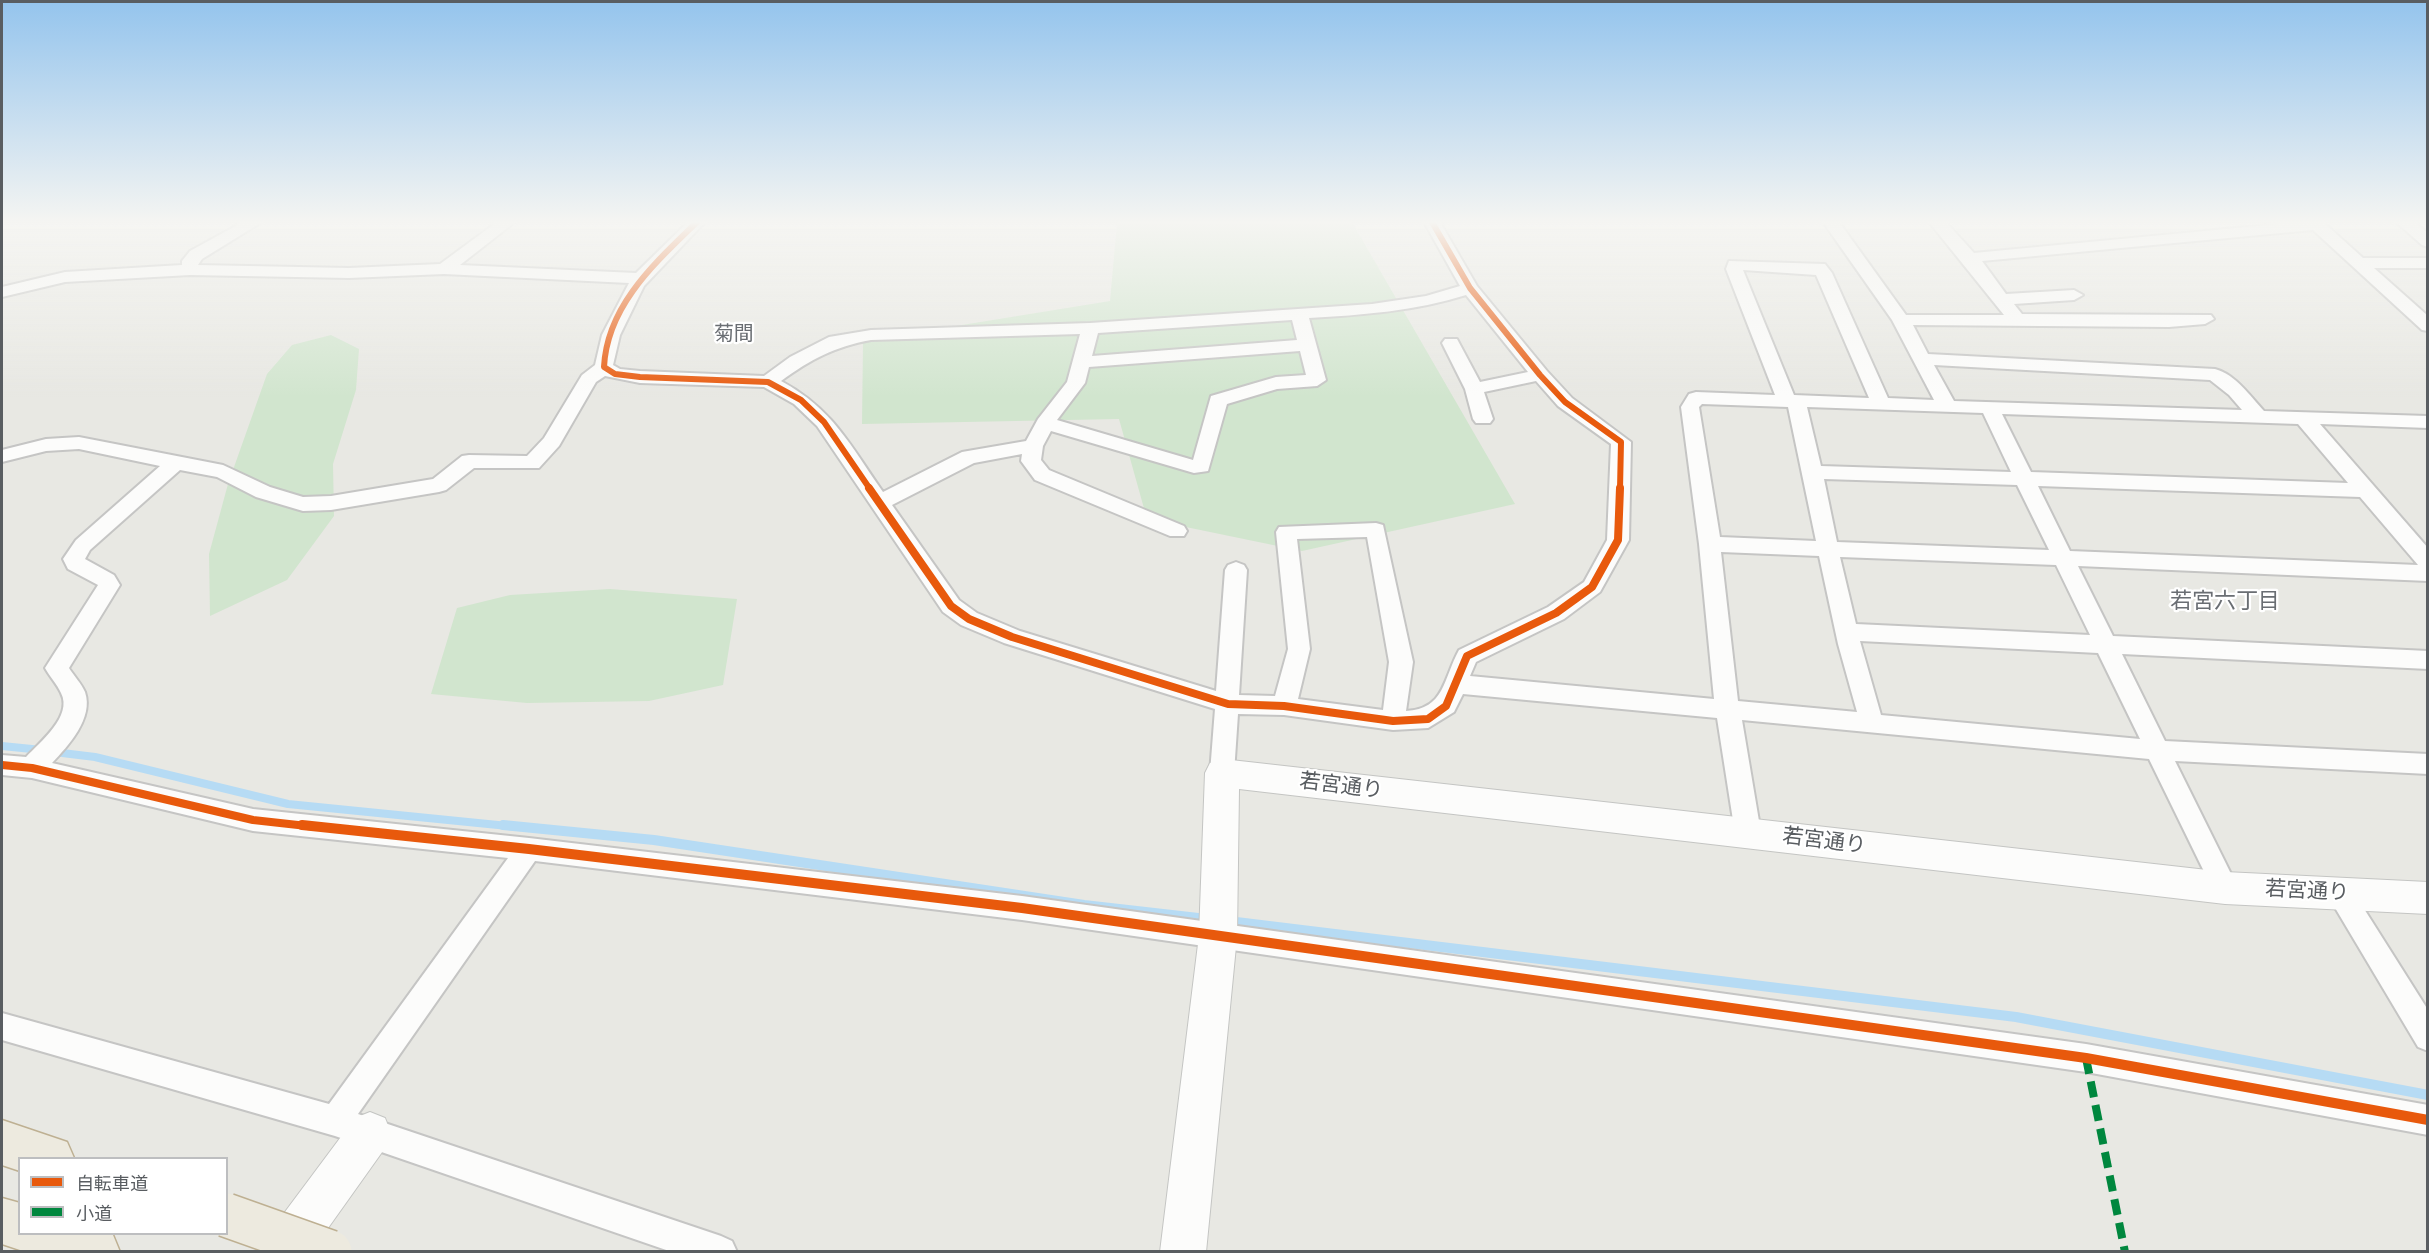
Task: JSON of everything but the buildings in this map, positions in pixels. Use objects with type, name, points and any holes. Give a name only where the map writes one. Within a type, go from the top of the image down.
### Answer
[{"type":"highway","points":[[2,1143],[48,1157]]},
{"type":"highway","points":[[228,1216],[330,1251]]},
{"type":"highway","points":[[2,1221],[18,1226]]},
{"type":"highway","points":[[47,1235],[96,1251]]},
{"type":"street","points":[[2,292],[54,280]]},
{"type":"street","points":[[604,367],[603,357],[640,280]]},
{"type":"street","points":[[604,367],[615,374],[640,377],[768,382],[801,400],[824,422],[951,606],[969,619],[1012,637],[1228,704],[1284,706],[1393,721],[1428,719],[1446,706],[1467,656],[1556,613],[1592,587],[1618,540],[1621,442],[1565,402],[1540,375],[1466,280]]},
{"type":"street","points":[[1739,280],[1792,401],[1814,472],[1828,549],[1872,723]]},
{"type":"street","points":[[1827,280],[1881,404]]},
{"type":"street","points":[[1873,280],[1901,320],[1947,406]]},
{"type":"street","points":[[1988,280],[2016,318],[2012,319]]},
{"type":"street","points":[[2378,280],[2427,326]]},
{"type":"street","points":[[768,382],[796,361],[835,341],[862,336],[1090,328],[1372,309],[1428,301],[1470,288]]},
{"type":"street","points":[[2002,299],[2074,295]]},
{"type":"street","points":[[1045,423],[1194,467],[1201,466],[1218,400],[1276,383],[1317,380],[1299,313]]},
{"type":"street","points":[[1901,320],[2012,319],[2169,322],[2205,319]]},
{"type":"street","points":[[1090,328],[1076,383],[1045,423],[1033,446],[1031,461],[1042,475],[1177,531]]},
{"type":"street","points":[[1451,343],[1474,389],[1483,419]]},
{"type":"street","points":[[1081,362],[1308,345]]},
{"type":"street","points":[[1923,359],[2215,375],[2236,391],[2258,416]]},
{"type":"street","points":[[2,456],[46,445],[79,443],[223,472],[262,492],[303,504],[331,503],[439,484],[469,461],[532,463],[552,442],[589,380],[604,367]]},
{"type":"street","points":[[1474,389],[1540,375]]},
{"type":"street","points":[[1748,833],[1728,710],[1710,543],[1690,406],[1696,398],[2258,416],[2425,425]]},
{"type":"street","points":[[1989,407],[2225,888]]},
{"type":"street","points":[[2304,418],[2427,563]]},
{"type":"street","points":[[879,503],[912,484],[969,457],[1033,446]]},
{"type":"street","points":[[32,768],[67,726],[76,705],[72,691],[57,668],[109,585],[106,580],[76,564],[74,559],[83,545],[175,463]]},
{"type":"street","points":[[1814,472],[2366,490]]},
{"type":"street","points":[[1284,706],[1299,649],[1286,532],[1376,530],[1401,662],[1393,721]]},
{"type":"street","points":[[1710,543],[2427,573]]},
{"type":"street","points":[[1183,1251],[1218,936],[1222,773],[1236,570]]},
{"type":"street","points":[[1848,632],[2427,660]]},
{"type":"street","points":[[1455,684],[2158,750],[2427,764]]},
{"type":"street","points":[[2,765],[32,768],[253,820],[530,849],[1022,908],[2086,1058],[2427,1120]]},
{"type":"street","name":"若宮通り","points":[[1222,773],[2225,888],[2427,897]]},
{"type":"street","points":[[283,1251],[353,1127],[530,849]]},
{"type":"street","points":[[2340,893],[2427,1037]]},
{"type":"street","points":[[2,1027],[353,1127],[721,1251]]},
{"type":"green space","points":[[1112,280],[1386,280],[1515,504],[1302,551],[1147,519],[1119,419],[862,424],[863,341],[1110,301]]},
{"type":"green space","points":[[331,335],[359,349],[356,390],[333,464],[334,516],[287,580],[210,616],[209,554],[228,484],[267,374],[292,345]]},
{"type":"green space","points":[[610,589],[737,599],[723,685],[649,701],[527,703],[431,694],[457,608],[510,595]]},
{"type":"waterway","points":[[2,746],[42,750]]},
{"type":"waterway","points":[[54,752],[95,757],[288,804],[518,827]]},
{"type":"waterway","points":[[503,825],[654,840],[1084,905],[1207,919]]},
{"type":"waterway","points":[[1228,921],[2016,1017],[2428,1095]]},
{"type":"marked path","points":[[2086,1058],[2125,1252]]},
{"type":"cycle path","points":[[639,280],[623,308],[611,335],[604,358],[604,367],[615,374],[640,377],[768,382],[801,400],[824,422],[951,606],[969,619],[1012,637],[1228,704],[1284,706],[1393,721],[1428,719],[1446,706],[1467,656],[1556,613],[1592,587],[1618,540],[1621,442],[1565,402],[1540,375],[1466,280]]},
{"type":"cycle path","points":[[2,765],[32,768],[253,820],[529,849],[1022,908],[2086,1058],[2428,1120]]},
{"type":"district","name":"菊間","points":[[734,335]]},
{"type":"district","name":"若宮六丁目","points":[[2225,602]]}]
